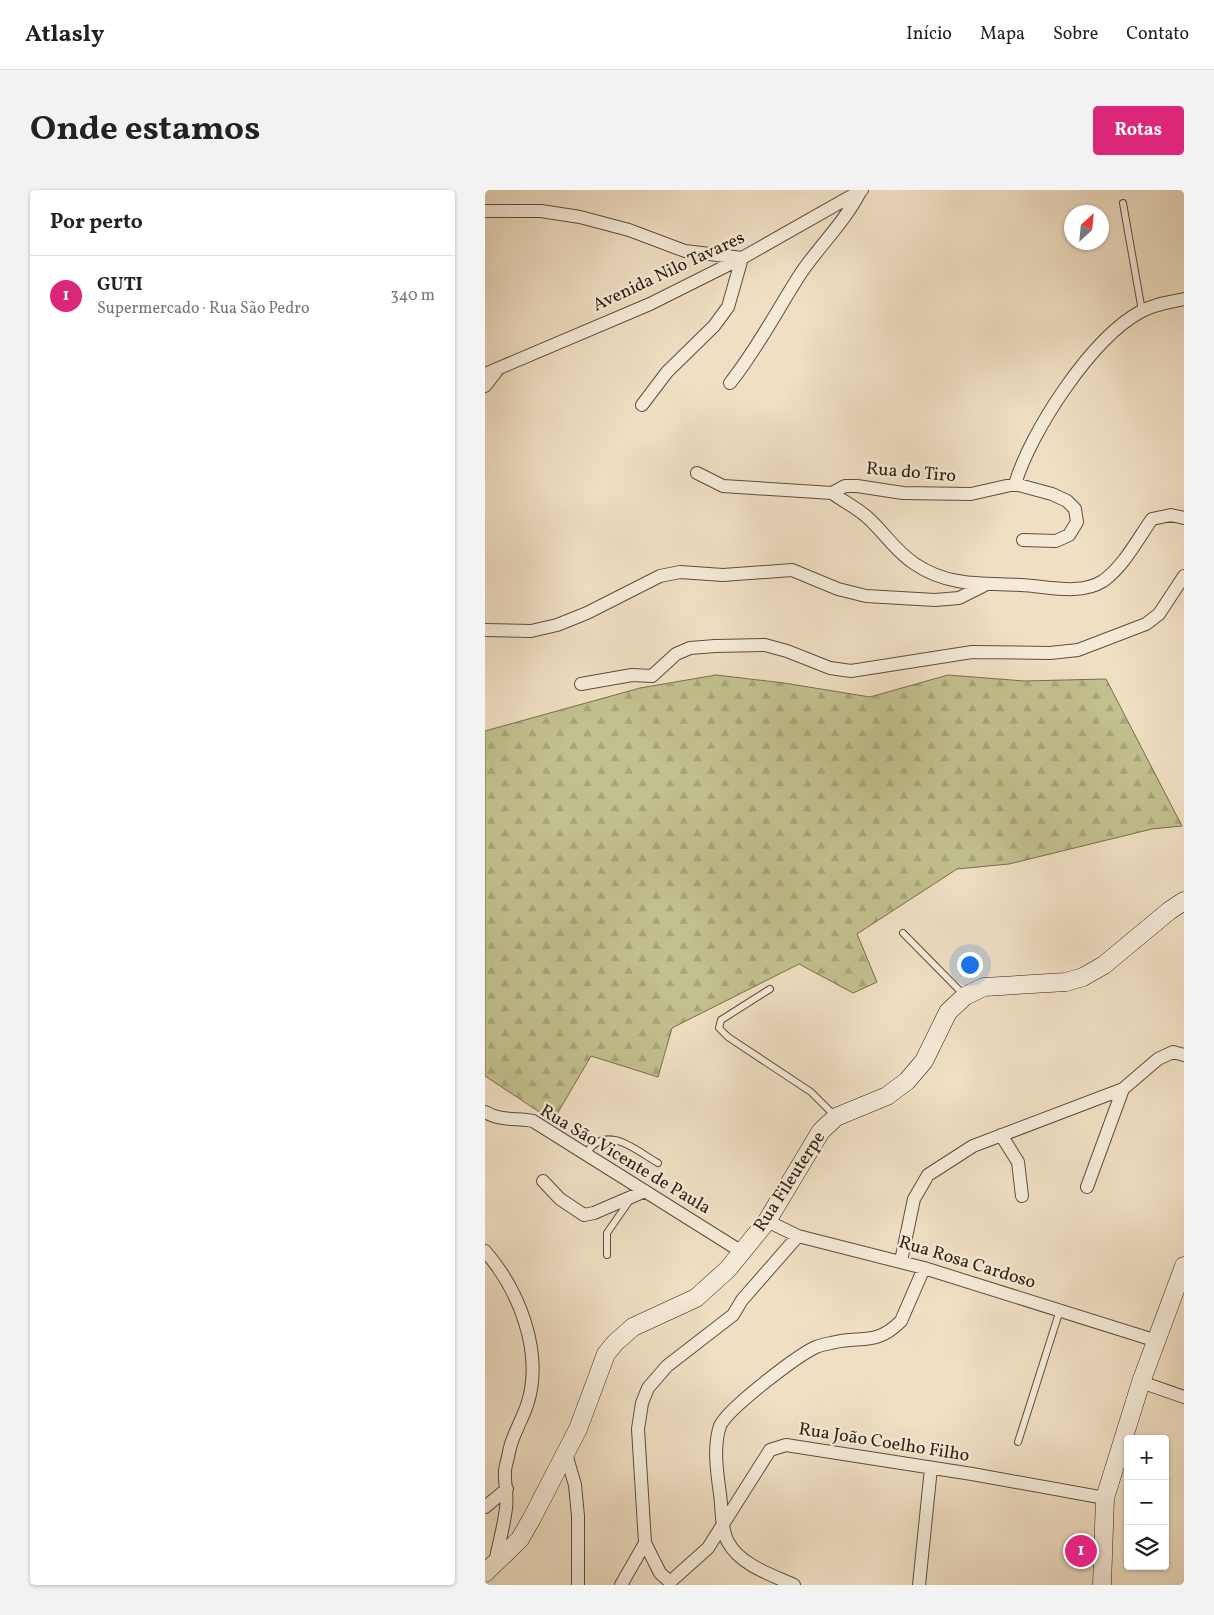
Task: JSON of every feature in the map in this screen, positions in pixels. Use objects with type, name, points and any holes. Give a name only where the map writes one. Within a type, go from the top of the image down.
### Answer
[{"type":"main road","name":"Rua Fileuterpe","points":[[490,1569],[520,1539],[566,1454],[578,1429],[606,1354],[633,1327],[696,1298],[728,1269],[767,1221],[821,1131],[836,1117],[887,1096],[907,1081],[924,1061],[948,1012],[965,996],[984,987],[1066,982],[1083,977],[1104,965],[1169,911],[1184,901]]},
{"type":"main road","points":[[1102,1585],[1105,1498],[1141,1382],[1184,1266]]},
{"type":"street","name":"Avenida Nilo Tavares","points":[[485,374],[649,304],[742,258],[861,191]]},
{"type":"street","points":[[730,383],[765,335],[802,272],[841,225],[861,191]]},
{"type":"street","points":[[485,211],[541,211],[580,217],[629,230],[685,251],[742,258],[728,307],[714,326],[667,372],[642,405]]},
{"type":"street","points":[[1015,484],[1033,438],[1080,370],[1109,336],[1142,311],[1184,298]]},
{"type":"street","points":[[485,386],[499,368]]},
{"type":"street","name":"Rua do Tiro","points":[[697,472],[723,486],[832,493],[845,486],[857,486],[910,494],[971,494],[1015,484],[1052,494],[1067,501],[1075,509],[1077,522],[1069,535],[1056,541],[1023,540]]},
{"type":"street","points":[[832,493],[867,517],[899,552],[916,565],[939,577],[983,586],[1021,585],[1064,589],[1087,588],[1102,581],[1118,568],[1152,519],[1171,515],[1184,518]]},
{"type":"street","points":[[485,630],[531,631],[557,625],[587,613],[660,576],[680,572],[723,575],[792,570],[838,589],[866,596],[935,600],[959,598],[983,586]]},
{"type":"street","points":[[581,684],[632,675],[652,676],[676,654],[690,648],[765,645],[787,651],[830,668],[851,671],[972,652],[1050,653],[1078,650],[1146,624],[1159,614],[1184,576]]},
{"type":"street","points":[[901,1261],[914,1199],[923,1181],[929,1174],[973,1146],[1123,1089],[1158,1059],[1173,1052],[1184,1055]]},
{"type":"street","points":[[1087,1187],[1123,1089]]},
{"type":"street","name":"Rua São Vicente de Paula","points":[[485,1112],[495,1118],[533,1121],[587,1153],[742,1252]]},
{"type":"street","points":[[1001,1135],[1018,1162],[1022,1196]]},
{"type":"street","points":[[543,1180],[560,1199],[584,1215],[594,1213],[645,1191]]},
{"type":"street","name":"Rua Rosa Cardoso","points":[[767,1221],[798,1236],[901,1261],[1157,1342]]},
{"type":"street","points":[[621,1585],[645,1543],[638,1429],[641,1403],[648,1388],[667,1366],[733,1315],[742,1300],[798,1236]]},
{"type":"street","points":[[485,1251],[511,1285],[523,1317],[532,1358],[533,1381],[529,1401],[510,1448],[505,1471],[507,1508],[490,1569]]},
{"type":"street","points":[[794,1585],[744,1560],[727,1541],[717,1476],[717,1441],[720,1425],[726,1415],[778,1373],[815,1347],[834,1342],[859,1341],[884,1336],[901,1321],[924,1268]]},
{"type":"street","points":[[1141,1382],[1184,1397]]},
{"type":"street","name":"Rua João Coelho Filho","points":[[645,1543],[660,1573],[671,1584],[708,1548],[725,1525],[769,1450],[776,1446],[786,1445],[1105,1498]]},
{"type":"street","points":[[566,1454],[575,1485],[578,1516],[578,1585]]},
{"type":"street","points":[[919,1585],[931,1468]]},
{"type":"street","points":[[485,1507],[507,1489]]},
{"type":"lane","points":[[1123,203],[1142,311]]},
{"type":"lane","points":[[903,933],[965,996]]},
{"type":"lane","points":[[769,989],[721,1020],[719,1028],[728,1037],[811,1092],[836,1117]]},
{"type":"lane","points":[[587,1153],[601,1140],[613,1138],[658,1163]]},
{"type":"lane","points":[[607,1255],[607,1234],[632,1196]]},
{"type":"lane","points":[[1018,1442],[1060,1310]]},
{"type":"green space","points":[[716,675],[784,683],[870,697],[948,675],[1024,681],[1106,679],[1182,826],[1152,829],[1009,864],[957,869],[857,934],[877,982],[853,993],[799,964],[672,1028],[658,1077],[591,1056],[553,1121],[485,1076],[485,731],[640,688]]},
{"type":"place","name":"GUTI","points":[[1081,1551]]}]
